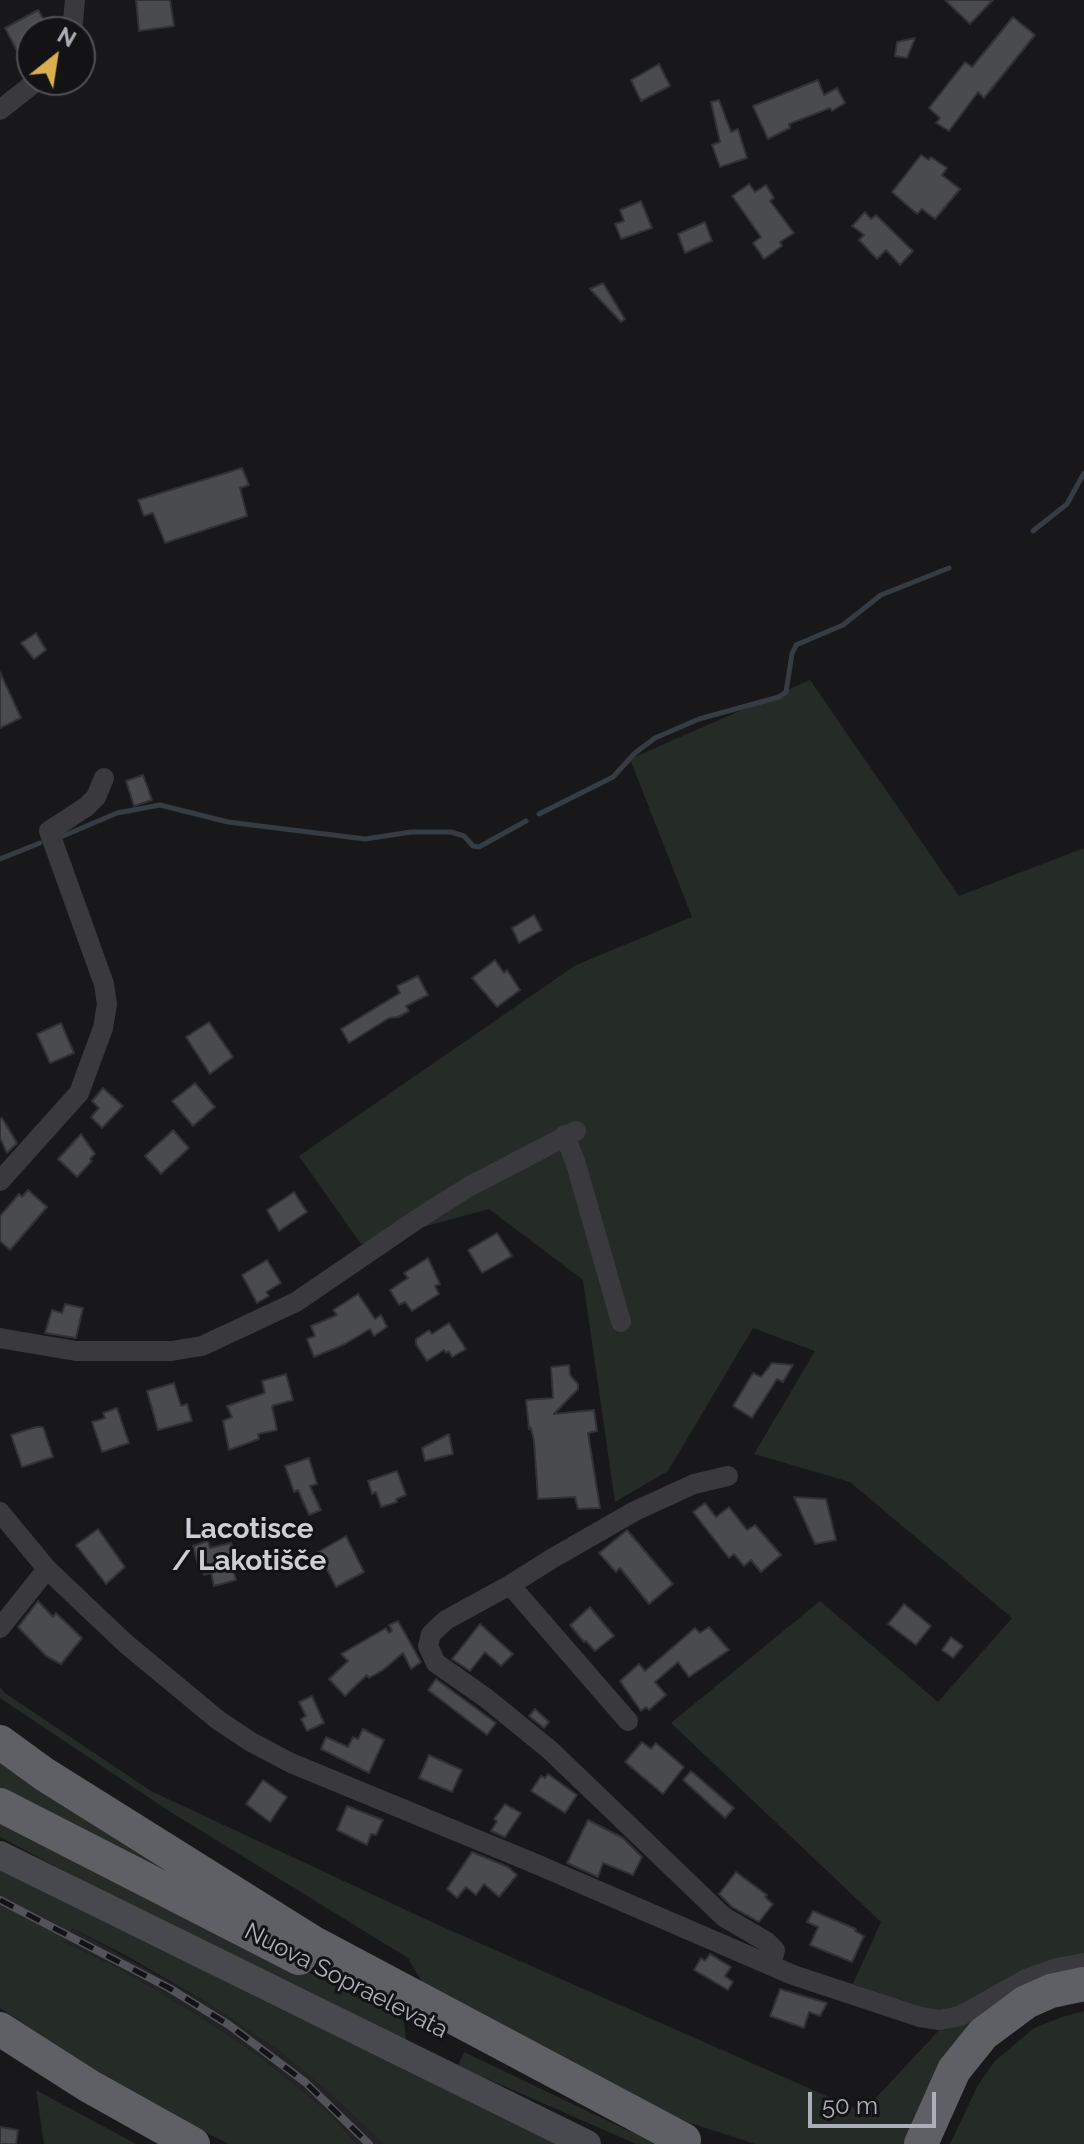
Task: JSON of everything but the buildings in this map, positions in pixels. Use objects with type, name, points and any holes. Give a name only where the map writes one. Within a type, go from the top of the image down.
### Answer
[{"type":"highway","points":[[0,1742],[44,1774],[312,1942],[691,2142]]},
{"type":"highway","name":"Nuova Sopraelevata","points":[[0,1805],[379,1998],[599,2105],[691,2142]]},
{"type":"highway","points":[[921,2144],[954,2070],[983,2034],[1026,2002],[1051,1991],[1084,1984]]},
{"type":"highway","points":[[940,2144],[980,2064],[1007,2036],[1036,2018],[1069,2005],[1084,2003]]},
{"type":"highway","points":[[0,2029],[89,2086],[193,2144]]},
{"type":"highway","points":[[0,2052],[163,2144]]},
{"type":"main road","points":[[0,1855],[587,2144]]},
{"type":"street","points":[[0,110],[18,96]]},
{"type":"street","points":[[0,1181],[79,1093],[103,1028],[107,1004],[104,984],[49,831],[86,807],[96,797],[104,778]]},
{"type":"street","points":[[0,1338],[76,1351],[171,1351],[202,1346],[296,1302],[470,1186],[570,1133],[621,1322]]},
{"type":"street","points":[[728,1476],[694,1484],[635,1511],[553,1558],[435,1628],[428,1639],[429,1652],[550,1750],[724,1917],[767,1942],[775,1950],[771,1965]]},
{"type":"street","points":[[0,1512],[47,1569],[125,1643],[218,1720],[251,1742],[291,1763],[771,1965],[887,2007],[939,2020],[960,2016],[1026,1979],[1084,1963]]},
{"type":"street","points":[[0,1628],[47,1569]]},
{"type":"street","points":[[510,1585],[628,1721]]},
{"type":"shaded area","points":[[810,680],[959,896],[1084,848],[1084,1955],[964,2008],[949,2010],[923,2009],[853,1984],[881,1922],[671,1723],[820,1601],[938,1702],[1012,1618],[850,1482],[754,1454],[815,1351],[753,1328],[668,1471],[615,1502],[583,1280],[489,1209],[361,1244],[299,1156],[576,965],[692,917],[630,759]]},
{"type":"shaded area","points":[[0,1687],[151,1791],[436,1924],[863,2112],[941,2028],[1036,1987],[909,2144],[755,2144],[675,2118],[428,1992],[408,1958],[169,1811],[0,1698]]},
{"type":"shaded area","points":[[0,1729],[208,1889],[47,1840],[404,2021],[406,2041],[0,1837]]},
{"type":"shaded area","points":[[0,1869],[558,2144],[383,2144],[336,2098],[278,2050],[211,2005],[72,1928],[65,1942],[120,1969],[258,2055],[328,2112],[357,2144],[229,2144],[167,2113],[96,2071],[0,2008]]},
{"type":"shaded area","points":[[72,1928],[211,2005],[278,2050],[337,2098],[383,2144],[357,2144],[328,2112],[258,2055],[120,1969],[65,1942]]},
{"type":"shaded area","points":[[1084,2011],[1084,2144],[950,2144],[978,2085],[995,2061],[1034,2028]]},
{"type":"shaded area","points":[[464,2052],[625,2129],[667,2144],[636,2144],[458,2066]]},
{"type":"shaded area","points":[[36,2090],[136,2144],[44,2144]]},
{"type":"waterway","points":[[1033,531],[1067,504],[1084,473]]},
{"type":"waterway","points":[[539,814],[613,777],[635,753],[655,738],[699,719],[779,697],[786,692],[796,645],[843,625],[881,595],[949,568]]},
{"type":"waterway","points":[[63,836],[117,813],[160,805],[228,822],[365,839],[411,832],[451,832],[464,836],[473,846],[479,847],[526,821]]},
{"type":"waterway","points":[[0,859],[40,843]]},
{"type":"railway","points":[[0,1900],[169,1988],[229,2025],[305,2082],[369,2144]]},
{"type":"district","name":"Lacotisce / Lakotišče","points":[[249,1546]]}]
